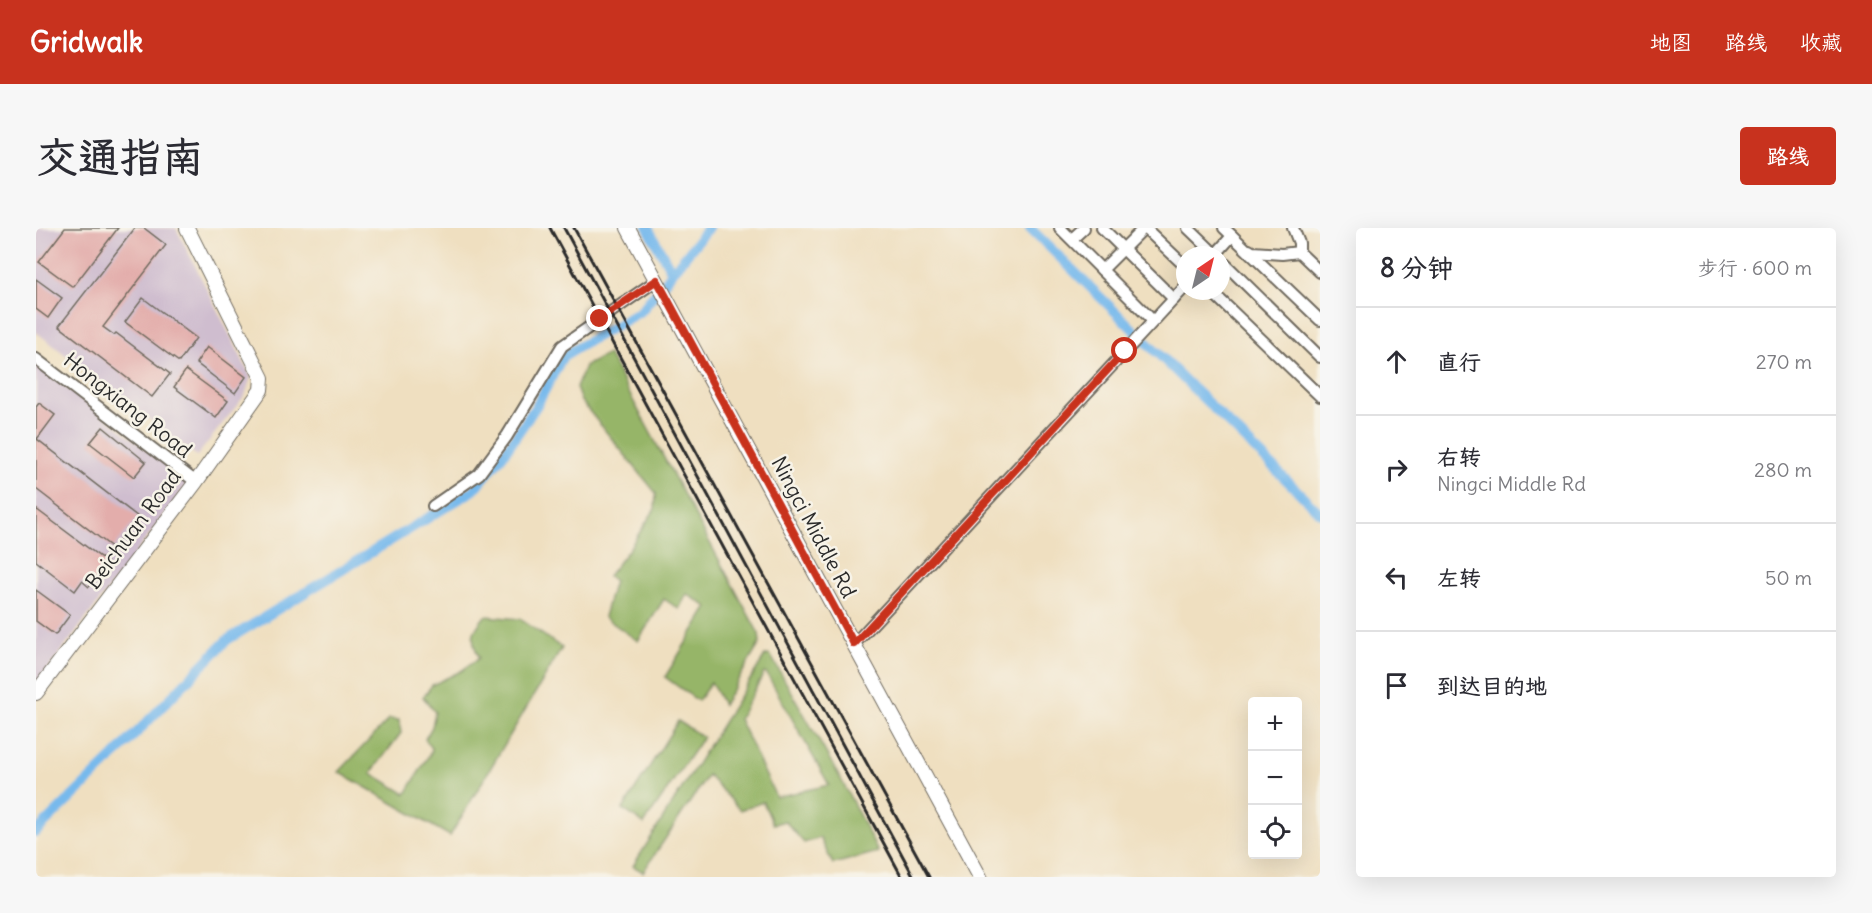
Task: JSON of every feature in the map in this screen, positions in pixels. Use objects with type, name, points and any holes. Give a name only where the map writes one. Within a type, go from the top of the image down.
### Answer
[{"type":"main road","name":"Beichuan Road","points":[[36,693],[196,482],[261,390],[262,378],[187,228]]},
{"type":"main road","name":"Ningci Middle Rd","points":[[628,228],[980,877]]},
{"type":"street","points":[[1060,228],[1153,322]]},
{"type":"street","points":[[1072,239],[1084,228]]},
{"type":"street","points":[[854,644],[1174,299],[1102,228]]},
{"type":"street","points":[[1102,270],[1145,228],[1176,257]]},
{"type":"street","points":[[1188,228],[1206,246]]},
{"type":"street","points":[[1293,228],[1299,243],[1299,252],[1320,272]]},
{"type":"street","points":[[1220,246],[1229,231]]},
{"type":"street","points":[[1229,231],[1252,252],[1282,254],[1299,252]]},
{"type":"street","points":[[1229,231],[1320,320]]},
{"type":"street","points":[[1230,269],[1320,357]]},
{"type":"street","points":[[433,506],[479,474],[507,436],[562,346],[657,280]]},
{"type":"street","points":[[1221,300],[1316,384],[1320,396]]},
{"type":"street","name":"Hongxiang Road","points":[[36,358],[196,482]]},
{"type":"shaded area","points":[[36,228],[176,228],[251,377],[245,395],[197,456],[36,332]]},
{"type":"shaded area","points":[[36,364],[189,482],[36,685]]},
{"type":"green space","points":[[608,354],[759,634],[760,643],[723,705],[711,682],[698,701],[665,677],[708,607],[687,594],[679,609],[664,599],[638,641],[604,617],[614,581],[608,576],[655,509],[656,493],[581,401],[576,388],[585,366]]},
{"type":"green space","points":[[485,616],[520,619],[562,648],[450,836],[339,772],[389,719],[399,720],[401,733],[371,773],[406,794],[432,750],[425,739],[432,727],[435,712],[423,697],[432,685],[461,671],[479,658],[473,636]]},
{"type":"green space","points":[[765,656],[771,656],[842,781],[878,852],[833,864],[820,838],[804,843],[785,821],[773,824],[763,802],[740,810],[708,775],[643,872],[633,866]],"holes":[[[764,673],[767,674],[829,785],[776,797],[739,719]]]},
{"type":"green space","points":[[678,721],[703,737],[644,824],[623,809]]},
{"type":"building","points":[[65,228],[118,228],[73,287],[39,262]]},
{"type":"building","points":[[135,228],[144,228],[166,245],[103,327],[114,335],[116,333],[170,374],[152,397],[59,326]]},
{"type":"building","points":[[36,279],[62,298],[48,318],[36,309]]},
{"type":"building","points":[[143,298],[196,338],[179,362],[125,322]]},
{"type":"building","points":[[207,347],[246,377],[235,393],[196,363]]},
{"type":"building","points":[[186,370],[228,401],[216,418],[174,387]]},
{"type":"building","points":[[39,403],[55,415],[37,439],[138,517],[113,548],[36,489],[36,407]]},
{"type":"building","points":[[103,427],[146,462],[134,477],[90,443]]},
{"type":"building","points":[[36,509],[108,563],[89,587],[82,581],[75,591],[36,561]]},
{"type":"building","points":[[36,590],[70,615],[55,635],[36,621]]},
{"type":"waterway","points":[[648,228],[672,272]]},
{"type":"waterway","points":[[36,832],[227,640],[474,490],[503,455],[537,405],[563,356],[641,311],[708,228]]},
{"type":"waterway","points":[[1030,228],[1320,513]]},
{"type":"railway","points":[[550,228],[902,877]]},
{"type":"railway","points":[[564,228],[914,877]]},
{"type":"railway","points":[[574,228],[929,877]]},
{"type":"route","points":[[600,319],[657,280],[854,644],[1125,351]]}]
